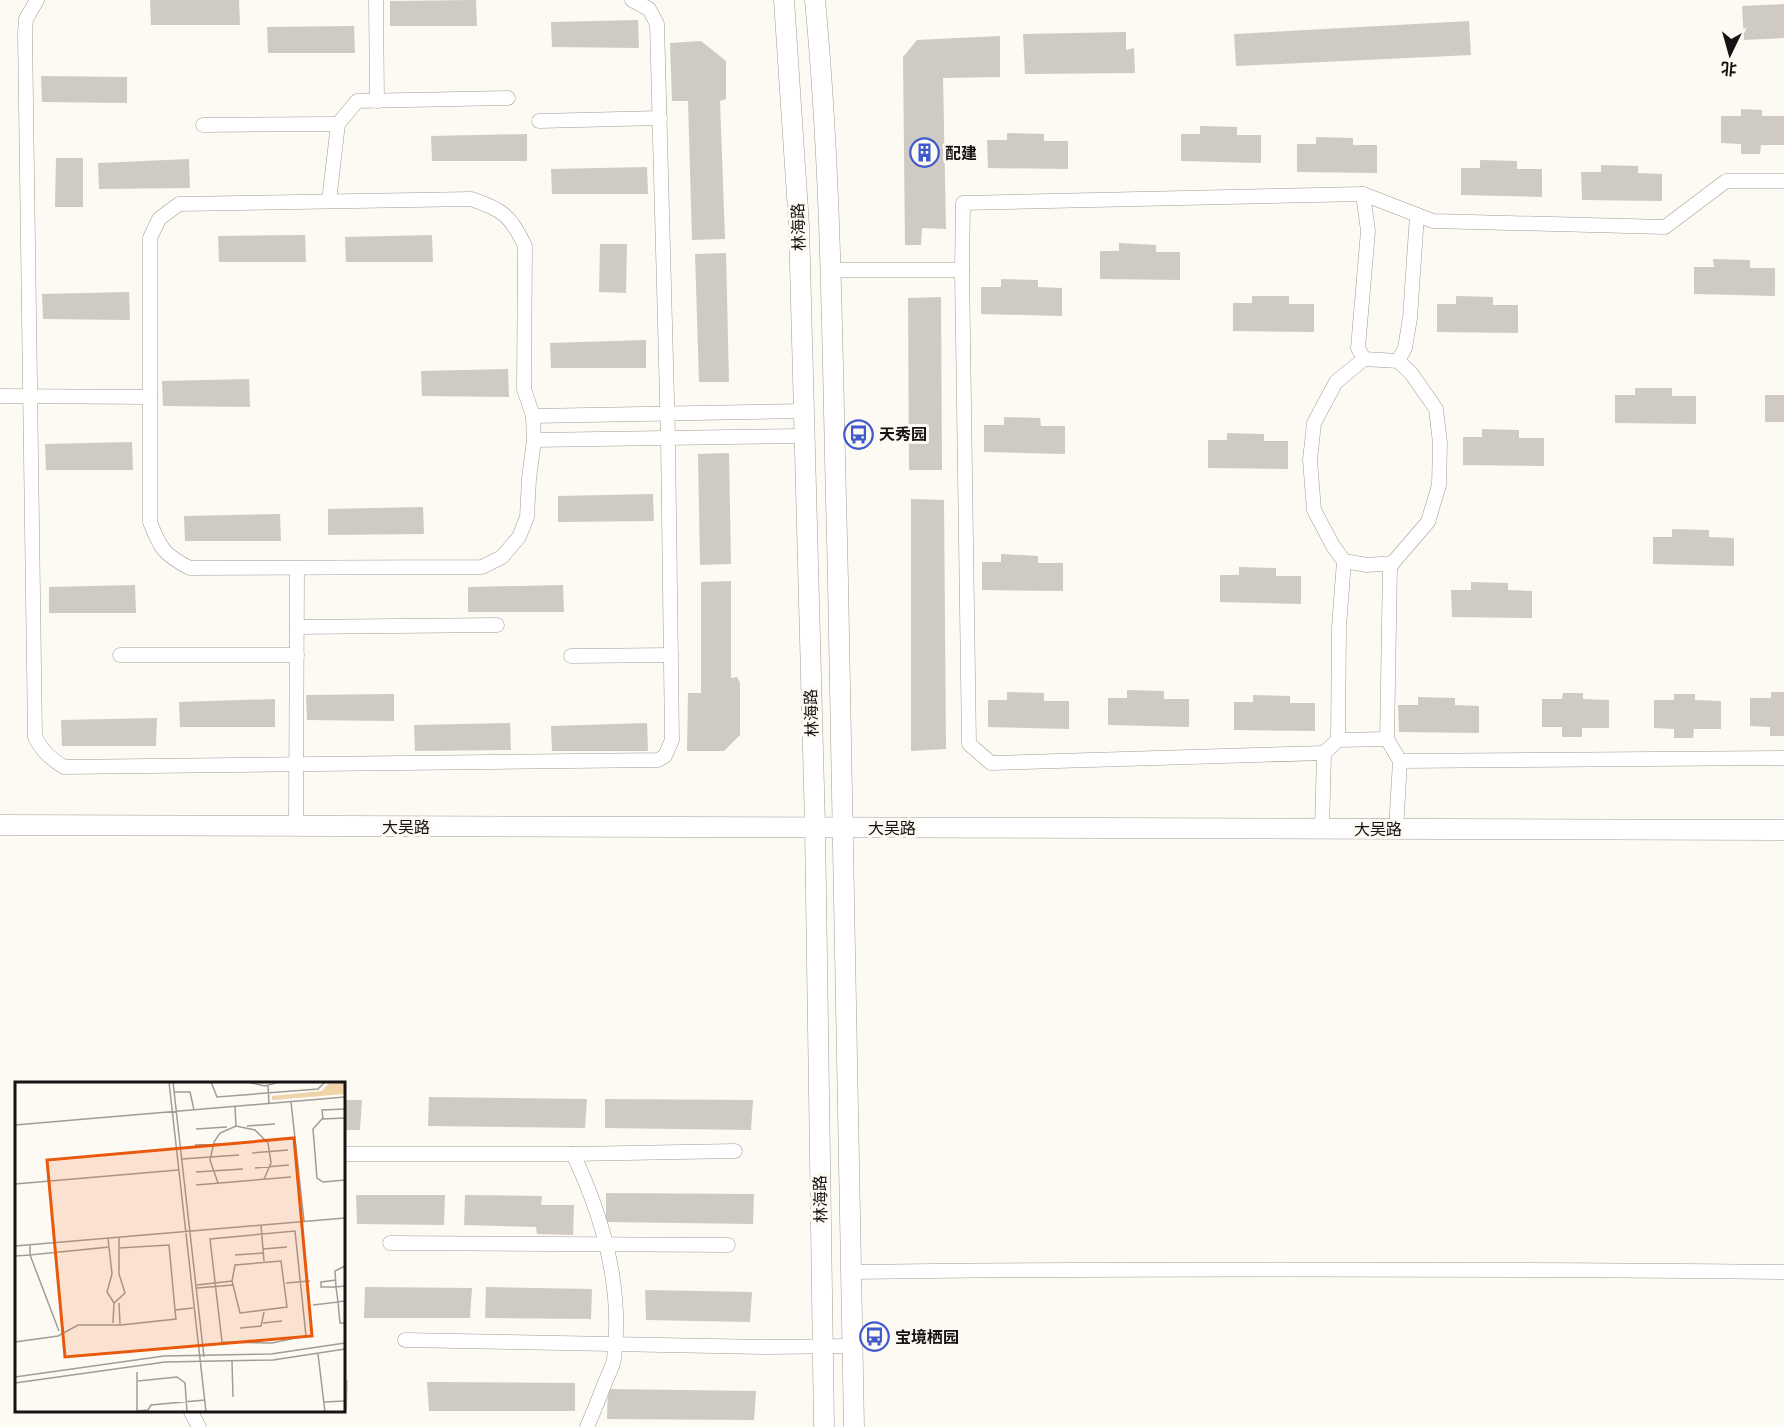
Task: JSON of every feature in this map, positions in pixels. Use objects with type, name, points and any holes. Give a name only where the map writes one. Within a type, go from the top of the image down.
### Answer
[{"type":"main road","name":"林海路","points":[[784,0],[799,225],[814,826],[824,1427]]},
{"type":"main road","name":"林海路","points":[[815,0],[825,142],[830,270],[844,828],[854,1427]]},
{"type":"main road","name":"大吴路","points":[[0,825],[1784,830]]},
{"type":"street","points":[[37,0],[26,19],[25,33],[35,737],[42,750],[64,767],[658,760],[665,756],[672,740],[668,437],[657,24],[649,9],[632,0]]},
{"type":"street","points":[[376,0],[377,101]]},
{"type":"street","points":[[329,201],[338,124],[357,101],[508,98]]},
{"type":"street","points":[[539,121],[660,118]]},
{"type":"street","points":[[203,125],[338,124]]},
{"type":"street","points":[[1387,740],[1338,740],[1324,753],[991,763],[969,744],[963,203],[1363,194],[1433,221],[1665,227],[1726,181],[1784,181]]},
{"type":"street","points":[[1363,194],[1368,231],[1358,348],[1364,359]]},
{"type":"street","points":[[471,199],[501,210],[516,227],[525,246],[524,389],[533,416],[534,440],[528,479],[527,517],[519,537],[502,557],[482,567],[190,568],[171,558],[159,544],[150,522],[150,238],[159,219],[179,204],[329,201],[471,199]]},
{"type":"street","points":[[1398,361],[1405,348],[1410,318],[1417,215]]},
{"type":"street","points":[[830,270],[962,270]]},
{"type":"street","points":[[1338,740],[1339,627],[1344,561],[1333,546],[1314,510],[1310,460],[1314,423],[1336,382],[1364,359],[1398,361],[1411,373],[1436,409],[1440,443],[1439,485],[1428,522],[1390,566],[1387,740],[1400,761],[1396,830]]},
{"type":"street","points":[[0,396],[150,397]]},
{"type":"street","points":[[533,416],[803,411]]},
{"type":"street","points":[[534,440],[803,436]]},
{"type":"street","points":[[1344,561],[1367,565],[1393,563]]},
{"type":"street","points":[[296,827],[297,568]]},
{"type":"street","points":[[297,627],[497,625]]},
{"type":"street","points":[[120,655],[297,655]]},
{"type":"street","points":[[571,656],[671,655]]},
{"type":"street","points":[[1322,829],[1324,753]]},
{"type":"street","points":[[1400,761],[1784,758]]},
{"type":"street","points":[[345,1154],[735,1151]]},
{"type":"street","points":[[573,1154],[600,1221],[614,1284],[614,1360],[587,1427]]},
{"type":"street","points":[[390,1243],[728,1245]]},
{"type":"street","points":[[852,1272],[1070,1269],[1506,1269],[1784,1272]]},
{"type":"street","points":[[405,1340],[768,1347],[853,1346]]},
{"type":"street","points":[[191,1412],[199,1427]]},
{"type":"building","points":[[150,0],[239,0],[240,25],[151,25]]},
{"type":"building","points":[[476,0],[477,26],[390,26],[390,1]]},
{"type":"building","points":[[1784,4],[1784,38],[1744,40],[1742,6]]},
{"type":"building","points":[[638,20],[639,48],[552,47],[551,22]]},
{"type":"building","points":[[1469,21],[1471,55],[1236,66],[1234,34]]},
{"type":"building","points":[[354,26],[355,53],[268,53],[267,27]]},
{"type":"building","points":[[1126,32],[1126,50],[1134,48],[1135,73],[1025,74],[1023,34]]},
{"type":"building","name":"配建","points":[[1000,36],[1000,77],[943,78],[946,229],[922,228],[921,245],[905,245],[903,57],[917,40]]},
{"type":"building","points":[[701,41],[726,61],[726,99],[720,101],[725,239],[692,240],[688,101],[672,101],[670,43]]},
{"type":"building","points":[[41,76],[127,77],[127,103],[42,102]]},
{"type":"building","points":[[1741,109],[1762,110],[1762,116],[1784,116],[1784,145],[1761,145],[1760,154],[1741,154],[1741,144],[1721,143],[1721,116],[1741,116]]},
{"type":"building","points":[[1200,126],[1237,127],[1237,135],[1261,135],[1261,163],[1181,161],[1181,134],[1200,134]]},
{"type":"building","points":[[1007,133],[1044,134],[1044,141],[1068,141],[1068,169],[988,168],[987,140],[1007,140]]},
{"type":"building","points":[[527,134],[527,161],[432,161],[431,136]]},
{"type":"building","points":[[1316,137],[1353,138],[1353,145],[1377,145],[1377,173],[1297,172],[1297,144],[1316,144]]},
{"type":"building","points":[[56,158],[83,158],[83,207],[55,207]]},
{"type":"building","points":[[189,159],[190,188],[99,189],[98,163]]},
{"type":"building","points":[[1480,160],[1517,161],[1517,169],[1542,169],[1542,197],[1461,195],[1461,168],[1480,168]]},
{"type":"building","points":[[1601,165],[1638,166],[1638,173],[1662,174],[1662,201],[1582,200],[1581,172],[1601,172]]},
{"type":"building","points":[[647,167],[648,194],[552,194],[551,169]]},
{"type":"building","points":[[305,235],[306,262],[219,262],[218,236]]},
{"type":"building","points":[[432,235],[433,262],[346,262],[345,237]]},
{"type":"building","points":[[1119,243],[1156,245],[1156,252],[1180,252],[1180,280],[1100,279],[1100,251],[1119,251]]},
{"type":"building","points":[[600,244],[627,244],[626,293],[599,292]]},
{"type":"building","points":[[726,253],[729,382],[699,382],[695,254]]},
{"type":"building","points":[[1713,259],[1750,260],[1750,268],[1775,268],[1775,296],[1694,294],[1694,267],[1714,267]]},
{"type":"building","points":[[1001,279],[1038,280],[1038,287],[1062,288],[1062,316],[981,314],[981,287],[1001,287]]},
{"type":"building","points":[[129,292],[130,320],[43,319],[42,294]]},
{"type":"building","points":[[1252,296],[1289,296],[1289,304],[1314,304],[1314,332],[1233,331],[1233,303],[1252,303]]},
{"type":"building","points":[[1456,296],[1493,297],[1493,305],[1518,305],[1518,333],[1437,332],[1437,304],[1456,304]]},
{"type":"building","points":[[941,297],[942,470],[909,470],[908,298]]},
{"type":"building","points":[[646,340],[646,368],[551,368],[550,343]]},
{"type":"building","points":[[508,369],[509,397],[422,396],[421,371]]},
{"type":"building","points":[[249,379],[250,407],[163,406],[162,381]]},
{"type":"building","points":[[1635,388],[1672,388],[1672,396],[1696,396],[1696,424],[1615,423],[1615,395],[1635,395]]},
{"type":"building","points":[[1765,395],[1784,395],[1784,422],[1765,422]]},
{"type":"building","points":[[1004,417],[1040,418],[1041,426],[1065,426],[1065,454],[984,452],[984,425],[1004,425]]},
{"type":"building","points":[[1482,429],[1519,430],[1519,438],[1544,438],[1544,466],[1463,465],[1463,437],[1482,437]]},
{"type":"building","points":[[1227,433],[1264,434],[1264,441],[1288,441],[1288,469],[1208,468],[1208,440],[1227,440]]},
{"type":"building","points":[[132,442],[133,470],[46,470],[45,444]]},
{"type":"building","points":[[729,453],[731,564],[700,565],[698,454]]},
{"type":"building","points":[[653,494],[654,521],[558,522],[558,496]]},
{"type":"building","points":[[911,499],[944,500],[946,749],[911,751]]},
{"type":"building","points":[[423,507],[424,534],[328,535],[328,509]]},
{"type":"building","points":[[280,514],[281,541],[185,541],[184,516]]},
{"type":"building","points":[[1672,529],[1709,530],[1709,537],[1734,538],[1734,566],[1653,564],[1653,537],[1672,537]]},
{"type":"building","points":[[1001,554],[1038,556],[1038,563],[1063,563],[1063,591],[982,590],[982,562],[1001,562]]},
{"type":"building","points":[[1239,567],[1276,568],[1276,576],[1301,576],[1301,604],[1220,602],[1220,575],[1239,575]]},
{"type":"building","points":[[731,581],[731,678],[737,677],[740,683],[740,735],[724,751],[687,751],[688,693],[701,693],[701,582]]},
{"type":"building","points":[[1471,582],[1508,583],[1508,590],[1532,591],[1532,618],[1452,617],[1451,590],[1471,590]]},
{"type":"building","points":[[135,585],[136,613],[49,613],[49,587]]},
{"type":"building","points":[[563,585],[564,612],[468,612],[468,587]]},
{"type":"building","points":[[1127,690],[1164,691],[1164,699],[1189,699],[1189,727],[1108,725],[1108,698],[1127,698]]},
{"type":"building","points":[[1007,692],[1044,693],[1044,701],[1069,701],[1069,729],[988,727],[988,700],[1007,700]]},
{"type":"building","points":[[1771,692],[1784,692],[1784,736],[1770,736],[1770,727],[1750,726],[1750,698],[1771,698]]},
{"type":"building","points":[[1563,693],[1583,693],[1583,699],[1609,700],[1609,728],[1582,728],[1582,737],[1562,737],[1562,727],[1542,727],[1542,699],[1562,699]]},
{"type":"building","points":[[394,694],[394,721],[307,720],[306,695]]},
{"type":"building","points":[[1674,694],[1695,694],[1695,700],[1721,701],[1721,729],[1694,729],[1693,738],[1674,738],[1674,729],[1654,728],[1654,700],[1674,700]]},
{"type":"building","points":[[1253,695],[1290,696],[1290,703],[1315,703],[1315,731],[1234,730],[1234,702],[1253,702]]},
{"type":"building","points":[[1418,697],[1455,698],[1455,705],[1479,706],[1479,733],[1399,732],[1398,705],[1418,705]]},
{"type":"building","points":[[275,699],[275,727],[180,727],[179,702]]},
{"type":"building","points":[[157,718],[156,746],[62,746],[61,720]]},
{"type":"building","points":[[510,723],[511,750],[415,751],[414,725]]},
{"type":"building","points":[[647,723],[648,751],[552,751],[551,726]]},
{"type":"building","points":[[429,1097],[587,1099],[585,1128],[428,1126]]},
{"type":"building","points":[[605,1099],[753,1100],[751,1130],[605,1128]]},
{"type":"building","points":[[345,1100],[362,1100],[360,1130],[345,1130]]},
{"type":"building","points":[[606,1193],[754,1194],[753,1224],[606,1222]]},
{"type":"building","points":[[356,1195],[445,1195],[444,1225],[357,1224]]},
{"type":"building","points":[[465,1195],[542,1196],[541,1205],[574,1205],[573,1235],[537,1234],[536,1227],[464,1225]]},
{"type":"building","points":[[365,1287],[472,1288],[470,1318],[364,1318]]},
{"type":"building","points":[[486,1287],[592,1289],[591,1319],[485,1318]]},
{"type":"building","points":[[645,1290],[752,1292],[750,1322],[646,1320]]},
{"type":"building","points":[[345,1380],[348,1380],[347,1410],[345,1410]]},
{"type":"building","points":[[427,1382],[575,1383],[575,1411],[429,1411]]},
{"type":"building","points":[[608,1389],[756,1391],[754,1420],[607,1419]]},
{"type":"place","name":"配建","points":[[924,153]]},
{"type":"place","name":"天秀园","points":[[858,434]]},
{"type":"place","name":"宝境栖园","points":[[874,1337]]}]
